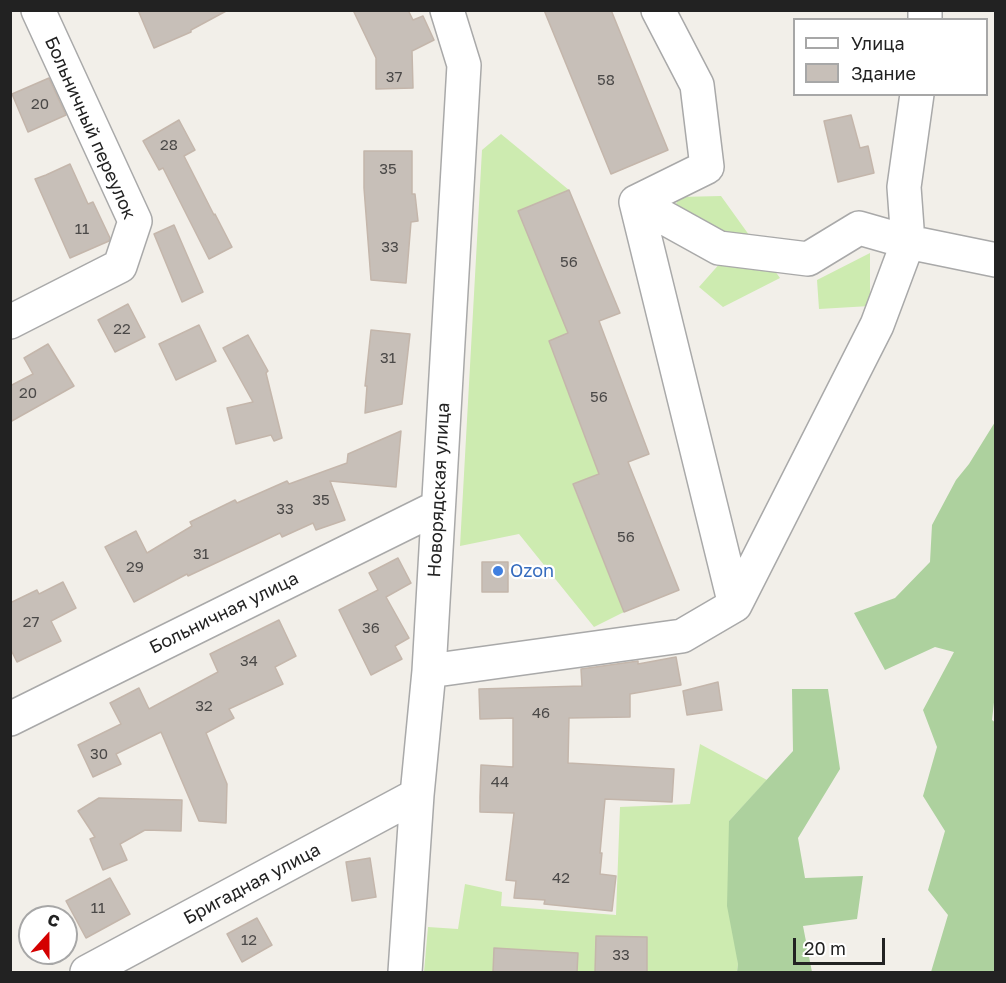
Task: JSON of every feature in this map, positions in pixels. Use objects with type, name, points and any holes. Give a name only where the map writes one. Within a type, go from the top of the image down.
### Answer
[{"type":"street","points":[[10,15],[19,10]]},
{"type":"street","name":"Больничный переулок","points":[[10,322],[120,266],[135,221],[38,10]]},
{"type":"street","name":"Новорядская улица","points":[[405,972],[417,795],[429,671],[464,65],[447,10]]},
{"type":"street","points":[[636,202],[707,167],[697,85],[658,10]]},
{"type":"street","points":[[429,671],[682,636],[735,605],[877,326],[908,242],[903,187],[917,96]]},
{"type":"street","points":[[636,202],[719,248],[808,259],[859,228],[908,242],[996,260]]},
{"type":"street","points":[[636,202],[735,605]]},
{"type":"street","name":"Больничная улица","points":[[10,719],[438,507]]},
{"type":"street","name":"Бригадная улица","points":[[87,972],[417,795]]},
{"type":"green space","points":[[501,134],[569,190],[518,211],[568,333],[549,341],[599,474],[573,485],[624,612],[594,627],[519,534],[460,546],[482,150]]},
{"type":"green space","points":[[721,196],[780,278],[723,307],[699,287],[722,261],[672,213],[679,197]]},
{"type":"green space","points":[[870,253],[870,306],[819,309],[817,280]]},
{"type":"green space","points":[[995,422],[996,685],[992,720],[996,723],[995,972],[931,972],[948,915],[928,890],[945,831],[923,796],[937,747],[923,710],[954,652],[935,647],[885,670],[854,613],[895,598],[930,562],[932,525],[956,480],[969,464]]},
{"type":"green space","points":[[792,689],[828,689],[840,769],[798,838],[805,878],[863,876],[857,919],[803,926],[812,972],[737,972],[738,964],[727,906],[729,821],[793,751]]},
{"type":"green space","points":[[700,744],[767,780],[729,821],[737,972],[424,972],[428,927],[458,929],[465,884],[502,892],[501,906],[616,915],[620,807],[690,804]]},
{"type":"building","points":[[138,10],[228,10],[191,32],[154,48]]},
{"type":"building","points":[[353,10],[408,10],[413,20],[423,16],[434,40],[412,51],[413,88],[376,89],[376,58]]},
{"type":"building","points":[[544,10],[611,10],[668,150],[611,174]]},
{"type":"building","points":[[49,78],[66,115],[28,132],[12,94]]},
{"type":"building","points":[[851,115],[860,148],[868,146],[874,173],[838,182],[824,121]]},
{"type":"building","points":[[179,120],[195,150],[184,156],[232,247],[209,259],[163,168],[159,170],[143,141]]},
{"type":"building","points":[[364,151],[412,151],[412,194],[415,194],[418,221],[411,222],[406,283],[371,280],[364,188]]},
{"type":"building","points":[[70,164],[88,204],[93,202],[110,238],[109,241],[70,258],[35,179]]},
{"type":"building","points":[[569,190],[620,313],[599,321],[649,454],[628,462],[679,590],[624,612],[573,484],[599,474],[549,341],[568,333],[518,211]]},
{"type":"building","points":[[174,225],[203,292],[182,302],[154,234]]},
{"type":"building","points":[[128,304],[145,337],[115,352],[98,320]]},
{"type":"building","points":[[199,325],[216,361],[176,380],[159,344]]},
{"type":"building","points":[[371,330],[410,334],[402,404],[365,413],[367,386],[365,386]]},
{"type":"building","points":[[248,335],[268,371],[266,373],[282,438],[274,441],[271,435],[236,444],[227,408],[253,402],[223,348]]},
{"type":"building","points":[[48,344],[74,386],[10,422],[10,386],[33,374],[24,358]]},
{"type":"building","points":[[401,431],[396,487],[330,481],[345,520],[316,530],[313,523],[282,537],[280,533],[188,576],[187,574],[134,602],[105,547],[136,531],[147,553],[192,526],[190,522],[235,500],[237,503],[287,481],[289,484],[347,463],[348,454]]},
{"type":"building","points":[[398,558],[411,583],[386,597],[409,638],[395,646],[402,659],[371,675],[339,610],[378,590],[369,573]]},
{"type":"building","points":[[482,562],[508,562],[508,592],[482,592]]},
{"type":"building","points":[[63,582],[76,608],[51,621],[61,641],[17,662],[10,648],[10,603],[37,590],[39,594]]},
{"type":"building","points":[[279,620],[296,656],[275,667],[283,684],[229,709],[234,718],[206,733],[227,784],[226,823],[199,821],[161,732],[116,754],[121,764],[93,777],[78,745],[121,724],[110,703],[139,688],[149,709],[218,672],[210,654]]},
{"type":"building","points":[[676,657],[681,685],[630,694],[630,717],[569,718],[568,763],[674,769],[672,802],[605,799],[600,874],[616,876],[612,911],[544,904],[545,900],[514,898],[516,881],[506,880],[514,813],[480,812],[481,765],[513,767],[513,718],[480,719],[479,689],[582,686],[581,669],[638,661],[638,664]]},
{"type":"building","points":[[718,682],[722,710],[687,715],[683,691]]},
{"type":"building","points":[[99,798],[182,800],[181,831],[145,830],[120,844],[127,860],[103,870],[90,839],[95,837],[78,811]]},
{"type":"building","points":[[370,858],[376,897],[352,901],[346,862]]},
{"type":"building","points":[[110,878],[130,914],[86,938],[78,923],[78,905],[68,905],[66,901]]},
{"type":"building","points":[[257,918],[272,945],[242,962],[227,934]]},
{"type":"building","points":[[596,936],[647,937],[647,972],[595,972]]},
{"type":"building","points":[[494,948],[578,953],[577,972],[493,972]]},
{"type":"place","name":"Ozon","points":[[498,571]]}]
